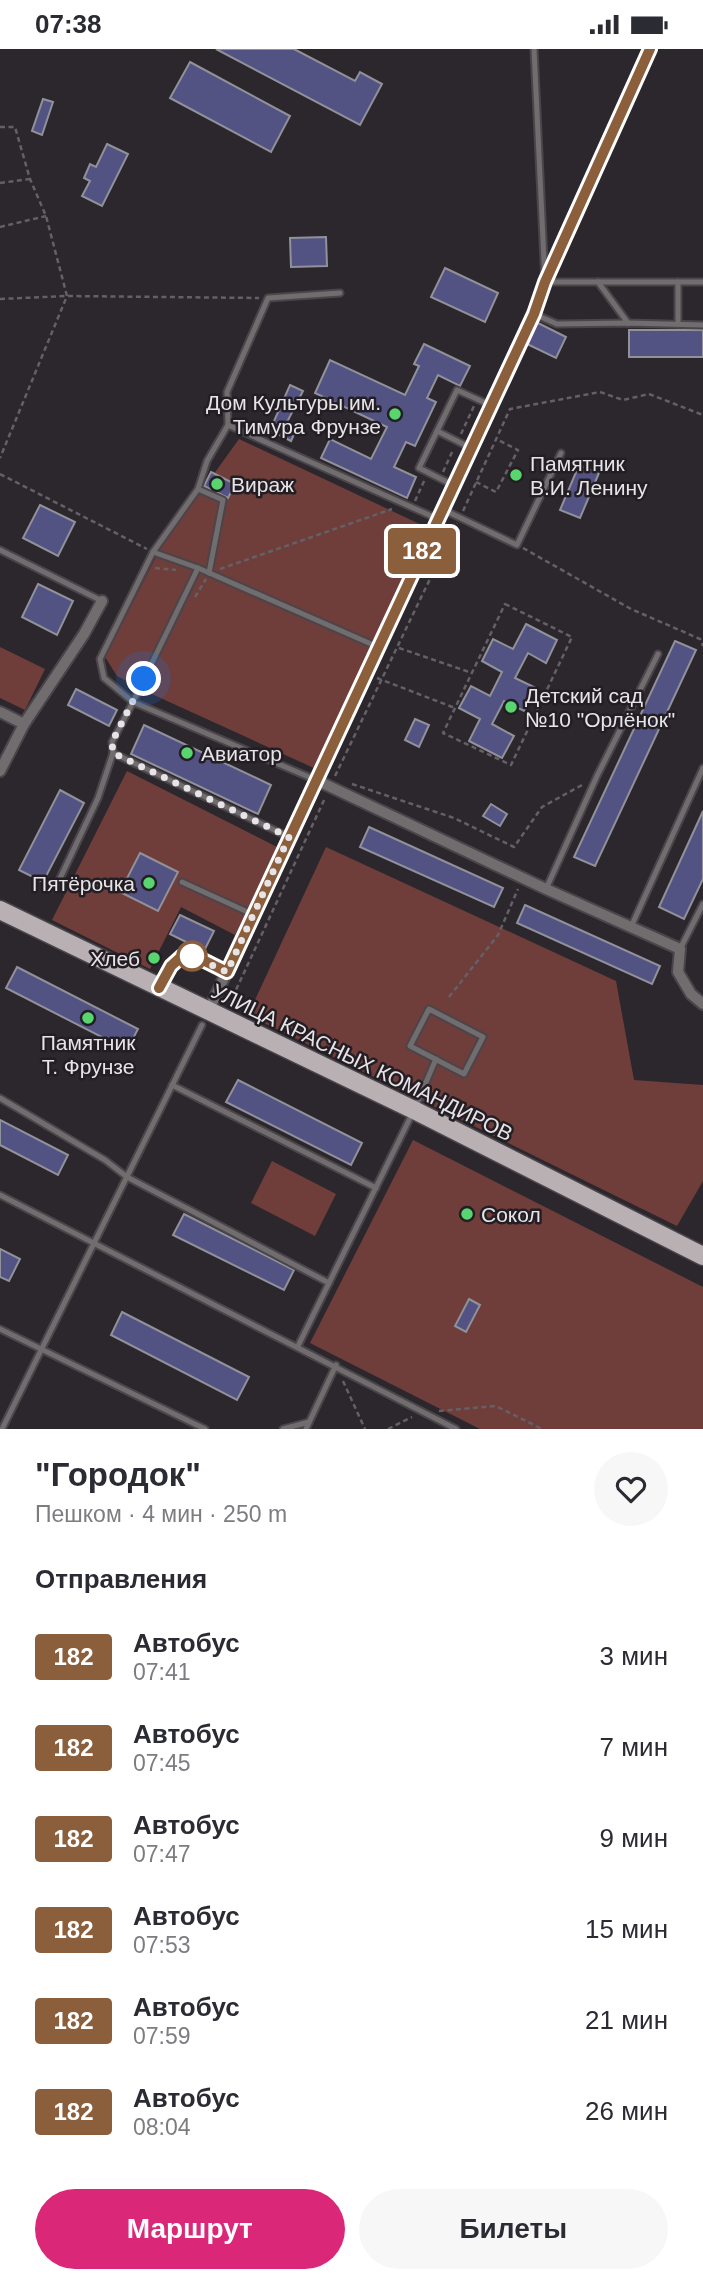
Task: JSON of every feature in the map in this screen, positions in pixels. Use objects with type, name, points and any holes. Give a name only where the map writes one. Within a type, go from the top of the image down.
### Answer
[{"type":"main road","name":"УЛИЦА КРАСНЫХ КОМАНДИРОВ","points":[[0,910],[159,988],[205,1018],[414,1110],[703,1256]]},
{"type":"street","points":[[205,1018],[516,350]]},
{"type":"street","points":[[0,771],[24,724],[84,634],[102,601]]},
{"type":"street","points":[[0,712],[24,724]]},
{"type":"street","points":[[316,780],[680,949],[678,972],[691,994],[703,1004]]},
{"type":"street","points":[[159,988],[171,966],[182,956],[195,956],[227,972]]},
{"type":"lane","points":[[534,49],[545,282]]},
{"type":"lane","points":[[516,350],[650,49]]},
{"type":"lane","points":[[545,282],[703,282]]},
{"type":"lane","points":[[598,282],[628,323]]},
{"type":"lane","points":[[678,282],[678,324]]},
{"type":"lane","points":[[316,780],[134,702],[103,678],[100,659],[153,552],[198,489],[207,461],[228,425],[226,392],[268,298],[340,292]]},
{"type":"lane","points":[[534,314],[557,324],[703,325]]},
{"type":"lane","points":[[453,485],[419,468],[457,390],[490,405]]},
{"type":"lane","points":[[228,425],[406,505],[460,517],[517,545],[561,453]]},
{"type":"lane","points":[[437,431],[471,448]]},
{"type":"lane","points":[[198,489],[223,500],[209,573]]},
{"type":"lane","points":[[0,550],[102,601]]},
{"type":"lane","points":[[153,552],[198,568],[378,647]]},
{"type":"lane","points":[[55,889],[99,798],[113,753],[112,742],[198,568]]},
{"type":"lane","points":[[546,889],[597,776],[658,654]]},
{"type":"lane","points":[[113,753],[289,837]]},
{"type":"lane","points":[[631,927],[703,768]]},
{"type":"lane","points":[[182,881],[253,915]]},
{"type":"lane","points":[[680,949],[703,904]]},
{"type":"lane","points":[[429,1009],[483,1037],[464,1074],[436,1059],[410,1046],[429,1009]]},
{"type":"lane","points":[[2,1429],[205,1018]]},
{"type":"lane","points":[[298,1346],[414,1110],[436,1059]]},
{"type":"lane","points":[[172,1085],[376,1188]]},
{"type":"lane","points":[[0,1098],[105,1160],[127,1177],[329,1283]]},
{"type":"lane","points":[[0,1195],[456,1429]]},
{"type":"lane","points":[[0,1329],[205,1429]]},
{"type":"lane","points":[[306,1429],[336,1366]]},
{"type":"lane","points":[[283,1429],[309,1422]]},
{"type":"path","points":[[0,127],[15,127],[30,179],[46,216],[67,296],[0,458]]},
{"type":"path","points":[[0,183],[30,179]]},
{"type":"path","points":[[0,227],[46,216]]},
{"type":"path","points":[[0,299],[67,296],[268,298]]},
{"type":"path","points":[[229,1004],[510,409],[600,392],[623,400],[649,394],[703,415]]},
{"type":"path","points":[[476,482],[496,492],[518,450],[496,439]]},
{"type":"path","points":[[209,573],[417,500],[428,472]]},
{"type":"path","points":[[0,474],[153,552]]},
{"type":"path","points":[[517,545],[631,609],[702,637],[703,646]]},
{"type":"path","points":[[505,604],[572,636],[511,765],[443,733],[456,708],[505,604]]},
{"type":"path","points":[[399,648],[472,673]]},
{"type":"path","points":[[364,677],[383,679],[456,708]]},
{"type":"path","points":[[331,786],[355,784],[454,818],[514,847],[542,807],[597,776]]},
{"type":"path","points":[[449,997],[498,935],[523,878]]},
{"type":"path","points":[[336,1366],[365,1429]]},
{"type":"path","points":[[388,1429],[422,1412],[496,1406],[542,1429]]},
{"type":"shaded area","points":[[239,439],[426,527],[316,769],[143,690],[117,676],[105,657],[160,549]]},
{"type":"shaded area","points":[[0,647],[45,669],[25,710],[0,698]]},
{"type":"shaded area","points":[[127,771],[279,848],[235,935],[181,907],[150,969],[52,920]]},
{"type":"shaded area","points":[[326,847],[616,981],[634,1080],[703,1085],[703,1181],[677,1226],[248,1015]]},
{"type":"shaded area","name":"Сокол","points":[[413,1140],[703,1287],[703,1429],[480,1429],[310,1343]]},
{"type":"shaded area","points":[[272,1161],[336,1194],[315,1236],[251,1203]]},
{"type":"building","points":[[216,49],[294,49],[355,81],[360,72],[382,84],[360,125]]},
{"type":"building","points":[[190,62],[290,116],[271,152],[170,98]]},
{"type":"building","points":[[43,99],[53,102],[42,135],[32,131]]},
{"type":"building","points":[[107,144],[128,154],[102,206],[82,196],[90,181],[84,178],[90,164],[96,167]]},
{"type":"building","points":[[326,237],[327,266],[291,267],[290,238]]},
{"type":"building","points":[[445,268],[498,293],[485,322],[431,297]]},
{"type":"building","points":[[536,322],[566,337],[556,358],[525,343]]},
{"type":"building","points":[[629,330],[703,330],[703,357],[629,357]]},
{"type":"building","name":"Дом Культуры им. Тимура Фрунзе","points":[[424,344],[470,366],[460,386],[438,375],[427,398],[436,402],[415,446],[406,442],[394,467],[416,477],[407,498],[321,458],[330,439],[371,459],[387,427],[315,393],[330,360],[405,395],[419,366],[414,364]]},
{"type":"building","points":[[290,385],[303,391],[286,424],[296,430],[291,441],[270,430]]},
{"type":"building","points":[[579,465],[599,473],[580,518],[560,510]]},
{"type":"building","points":[[211,472],[235,484],[228,498],[204,486]]},
{"type":"building","points":[[40,505],[75,522],[58,556],[23,538]]},
{"type":"building","points":[[38,584],[73,601],[57,635],[22,617]]},
{"type":"building","points":[[526,624],[557,640],[546,663],[528,653],[515,678],[536,688],[524,711],[504,701],[492,724],[514,736],[502,758],[469,741],[480,719],[459,708],[471,686],[490,696],[502,672],[482,661],[493,639],[513,649]]},
{"type":"building","points":[[675,641],[696,650],[595,866],[574,857]]},
{"type":"building","points":[[76,689],[117,710],[109,726],[68,705]]},
{"type":"building","points":[[415,719],[429,725],[419,747],[405,740]]},
{"type":"building","points":[[144,725],[271,785],[258,814],[131,754]]},
{"type":"building","points":[[60,790],[84,803],[43,882],[19,870]]},
{"type":"building","points":[[491,804],[507,814],[500,826],[483,816]]},
{"type":"building","points":[[703,811],[703,879],[684,919],[659,907]]},
{"type":"building","points":[[369,827],[503,888],[494,907],[360,847]]},
{"type":"building","name":"Пятёрочка","points":[[140,853],[178,872],[158,911],[120,892]]},
{"type":"building","points":[[525,905],[660,966],[652,984],[517,923]]},
{"type":"building","points":[[180,915],[214,931],[204,951],[170,934]]},
{"type":"building","points":[[17,967],[138,1029],[127,1050],[6,988]]},
{"type":"building","points":[[238,1080],[362,1143],[351,1165],[226,1102]]},
{"type":"building","points":[[0,1120],[68,1155],[58,1175],[0,1145]]},
{"type":"building","points":[[184,1214],[294,1270],[284,1290],[173,1235]]},
{"type":"building","points":[[0,1249],[20,1259],[9,1281],[0,1277]]},
{"type":"building","points":[[469,1299],[480,1305],[466,1332],[455,1326]]},
{"type":"building","points":[[122,1312],[249,1377],[237,1400],[111,1335]]},
{"type":"bus line","name":"182","points":[[159,988],[171,966],[182,956],[195,956],[227,972],[534,314],[545,282],[650,49]]},
{"type":"place","name":"Дом Культуры им. Тимура Фрунзе","points":[[395,414]]},
{"type":"place","name":"Памятник В.И. Ленину","points":[[516,475]]},
{"type":"place","name":"Вираж","points":[[217,484]]},
{"type":"place","name":"Детский сад №10 \"Орлёнок\"","points":[[511,707]]},
{"type":"place","name":"Авиатор","points":[[187,753]]},
{"type":"place","name":"Пятёрочка","points":[[149,883]]},
{"type":"place","name":"Хлеб","points":[[154,958]]},
{"type":"place","name":"Памятник Т. Фрунзе","points":[[88,1018]]},
{"type":"place","name":"Сокол","points":[[467,1214]]},
{"type":"route","points":[[144,679],[112,742],[113,753],[289,837],[227,972],[192,956]]}]
